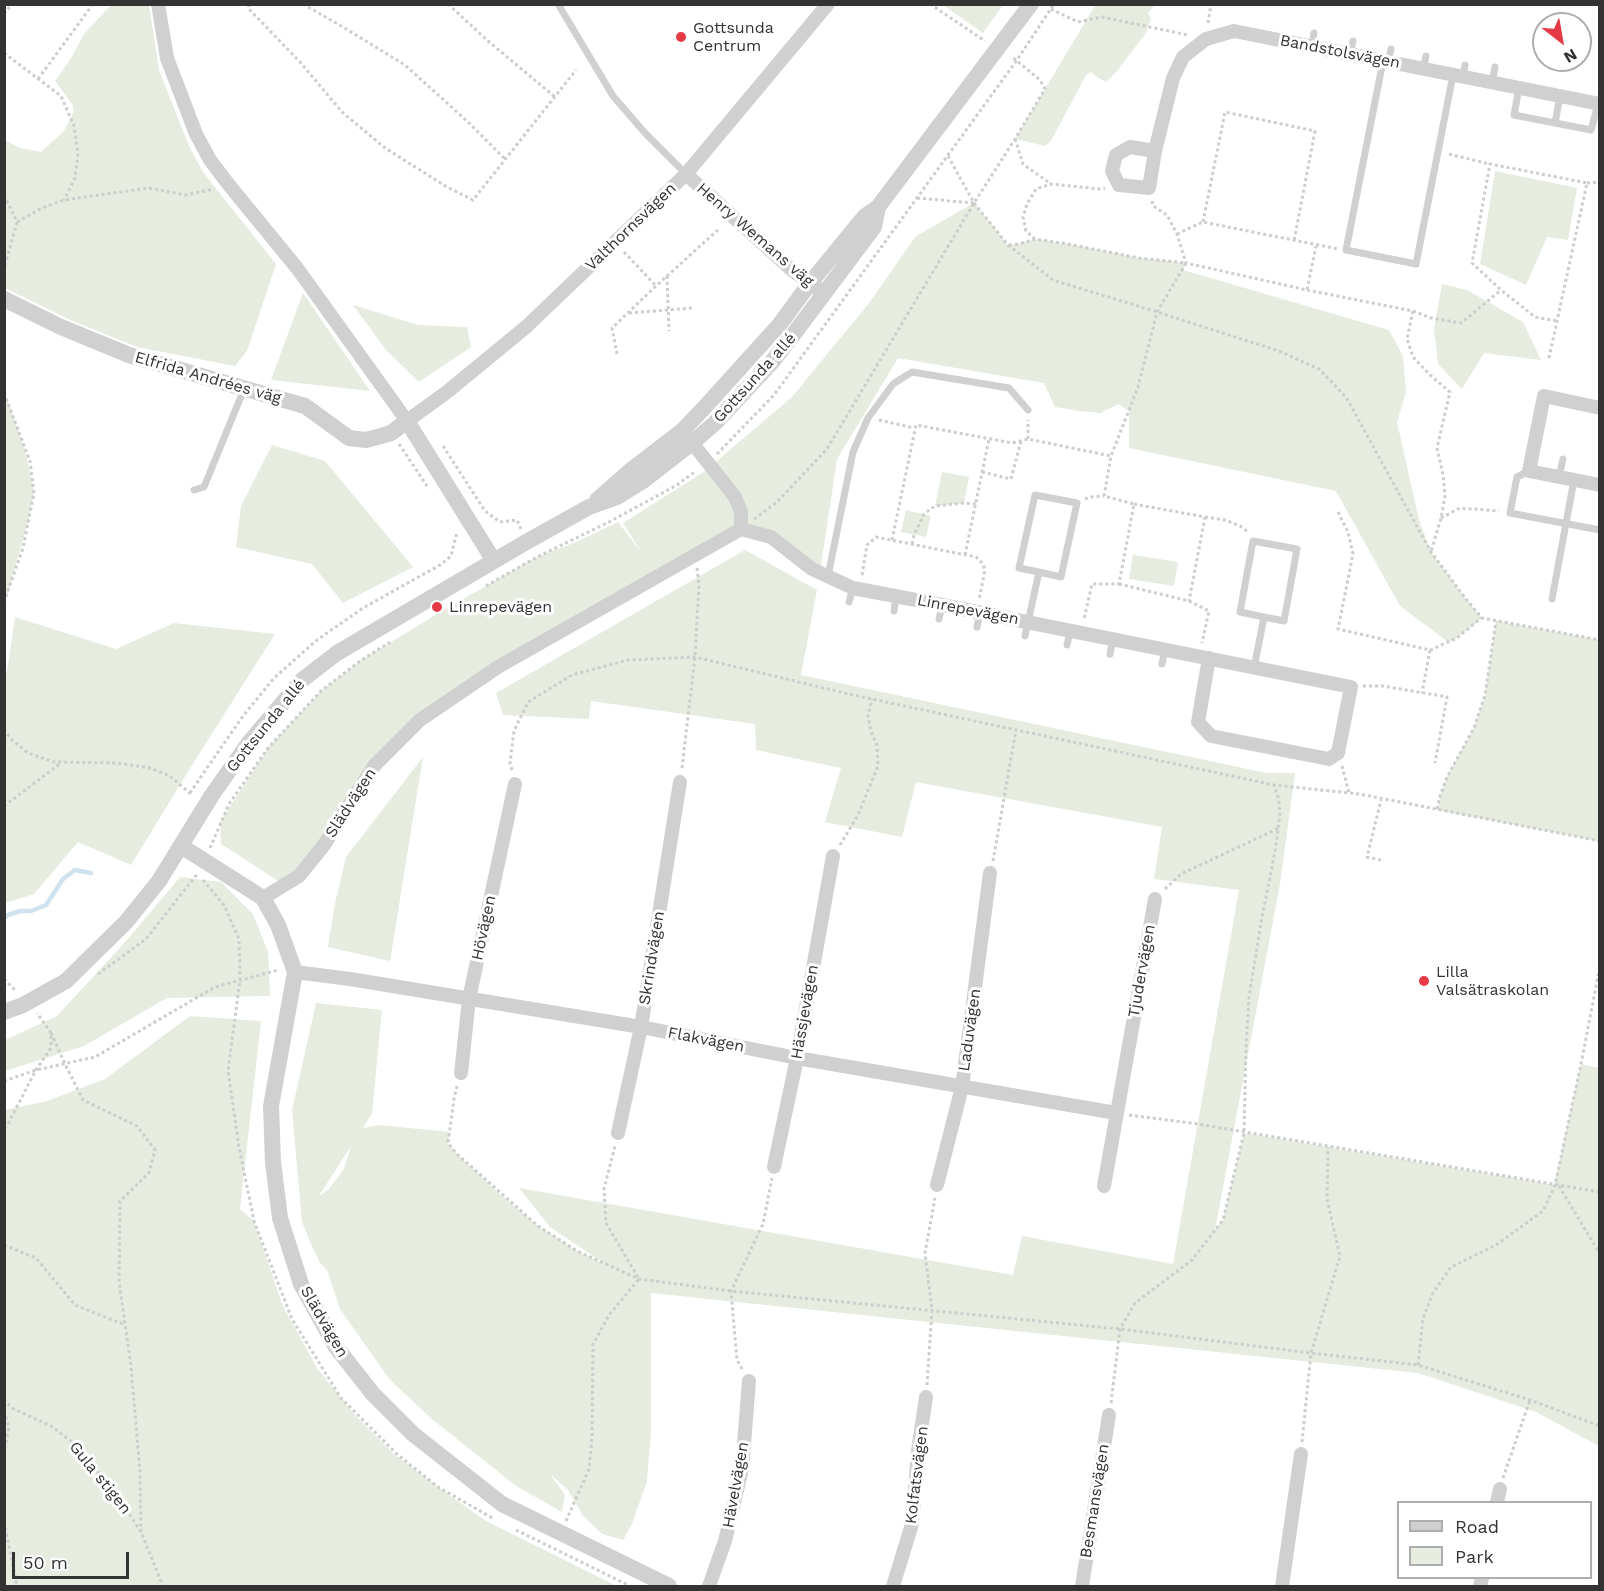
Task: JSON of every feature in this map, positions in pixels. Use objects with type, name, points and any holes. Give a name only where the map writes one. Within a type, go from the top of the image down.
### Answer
[{"type":"street","points":[[158,4],[166,58],[196,134],[210,160],[297,268],[407,421],[494,561]]},
{"type":"street","name":"Valthornsvägen","points":[[407,421],[447,392],[526,327],[686,174],[828,4]]},
{"type":"street","name":"Gottsunda allé","points":[[4,1012],[24,1005],[66,981],[126,922],[159,881],[212,795],[248,744],[302,680],[337,653],[528,541],[589,507],[616,497],[644,481],[687,436],[704,409],[780,324],[864,216],[878,207],[1031,4]]},
{"type":"street","name":"Bandstolsvägen","points":[[1149,188],[1155,151],[1173,78],[1183,57],[1206,39],[1234,31],[1313,40],[1425,63],[1492,83],[1519,88],[1545,88],[1560,96],[1598,104]]},
{"type":"street","points":[[1149,188],[1119,185],[1112,171],[1116,155],[1130,147],[1155,151]]},
{"type":"street","name":"Henry Wemans väg","points":[[686,174],[792,270],[825,294]]},
{"type":"street","name":"Gottsunda allé","points":[[687,436],[715,423],[772,362],[874,227],[878,207]]},
{"type":"street","name":"Elfrida Andrées väg","points":[[4,299],[62,327],[129,355],[305,406],[349,438],[366,440],[391,433],[407,421]]},
{"type":"street","points":[[1599,408],[1544,396],[1529,471],[1599,485]]},
{"type":"street","points":[[687,436],[735,497],[741,512],[741,529],[695,555]]},
{"type":"street","name":"Linrepevägen","points":[[741,529],[771,537],[812,569],[857,588],[978,612],[1026,629],[1076,632],[1113,639],[1163,657],[1204,657],[1351,687]]},
{"type":"street","name":"Slädvägen","points":[[263,898],[299,876],[324,845],[374,766],[420,720],[498,667],[695,555]]},
{"type":"street","points":[[1204,657],[1197,722],[1211,736],[1329,759],[1338,753],[1351,687]]},
{"type":"street","name":"Skrindvägen","points":[[618,1133],[640,1028],[680,782]]},
{"type":"street","name":"Hövägen","points":[[461,1073],[469,999],[515,784]]},
{"type":"street","points":[[181,846],[263,898],[278,925],[295,972]]},
{"type":"street","name":"Hässjevägen","points":[[774,1167],[797,1058],[833,856]]},
{"type":"street","name":"Laduvägen","points":[[937,1185],[962,1087],[990,873]]},
{"type":"street","name":"Tjudervägen","points":[[1104,1186],[1155,899]]},
{"type":"street","name":"Slädvägen","points":[[295,972],[271,1106],[273,1162],[280,1218],[301,1284],[336,1347],[373,1394],[413,1434],[502,1504],[669,1587]]},
{"type":"street","name":"Flakvägen","points":[[295,972],[350,979],[640,1028],[797,1058],[1116,1113]]},
{"type":"street","name":"Hävelvägen","points":[[709,1587],[726,1541],[741,1469],[749,1381]]},
{"type":"street","name":"Kolfatsvägen","points":[[893,1587],[912,1524],[918,1451],[926,1397]]},
{"type":"street","name":"Besmansvägen","points":[[1082,1587],[1109,1415]]},
{"type":"street","points":[[1282,1587],[1301,1454]]},
{"type":"lane","points":[[558,4],[613,96],[686,174]]},
{"type":"lane","points":[[1387,57],[1346,250],[1416,264],[1438,151],[1461,72]]},
{"type":"lane","points":[[1492,83],[1495,67]]},
{"type":"lane","points":[[1519,88],[1514,115],[1591,130],[1598,104]]},
{"type":"lane","points":[[1555,123],[1560,96]]},
{"type":"lane","points":[[828,576],[853,452],[868,418],[893,384],[912,372],[1009,388],[1028,410]]},
{"type":"lane","points":[[194,490],[204,487],[244,388]]},
{"type":"lane","points":[[1559,477],[1563,459]]},
{"type":"lane","points":[[1529,471],[1517,477],[1510,513],[1599,530]]},
{"type":"lane","points":[[1552,599],[1574,480]]},
{"type":"lane","points":[[1035,495],[1077,504],[1061,577],[1039,572],[1019,568],[1035,495]]},
{"type":"lane","points":[[1253,541],[1297,549],[1284,621],[1263,617],[1240,612],[1253,541]]},
{"type":"lane","points":[[1026,629],[1039,572]]},
{"type":"lane","points":[[849,602],[857,588]]},
{"type":"lane","points":[[894,611],[896,596]]},
{"type":"lane","points":[[939,620],[942,605]]},
{"type":"lane","points":[[977,627],[978,612]]},
{"type":"lane","points":[[1254,668],[1263,617]]},
{"type":"lane","points":[[1066,645],[1076,632]]},
{"type":"lane","points":[[1110,654],[1113,639]]},
{"type":"path","points":[[4,14],[12,4]]},
{"type":"path","points":[[38,80],[93,4]]},
{"type":"path","points":[[249,4],[248,8],[300,62],[342,112],[385,148],[447,187],[473,200],[576,70]]},
{"type":"path","points":[[303,4],[405,65],[505,159]]},
{"type":"path","points":[[448,4],[555,97]]},
{"type":"path","points":[[1017,60],[1053,7],[1078,22],[1102,17],[1206,39],[1211,4]]},
{"type":"path","points":[[4,53],[61,96],[74,126],[78,153],[75,178],[64,200]]},
{"type":"path","points":[[1203,222],[1225,112],[1315,131],[1294,241]]},
{"type":"path","points":[[741,529],[777,502],[827,449],[974,203],[1015,139],[1023,164],[1051,184]]},
{"type":"path","points":[[1438,151],[1587,183],[1599,182]]},
{"type":"path","points":[[948,156],[974,203],[1008,245],[1053,280],[1279,351],[1319,369],[1346,397],[1431,552],[1482,618],[1599,640]]},
{"type":"path","points":[[1490,164],[1472,263],[1535,317],[1557,321]]},
{"type":"path","points":[[1549,358],[1587,183]]},
{"type":"path","points":[[1035,239],[1026,231],[1023,217],[1027,204],[1036,189],[1051,184],[1100,189],[1119,185]]},
{"type":"path","points":[[17,222],[42,208],[64,200],[149,188],[186,195],[229,185]]},
{"type":"path","points":[[1104,496],[1111,456],[1138,387],[1157,312],[1186,264],[1177,234],[1167,215],[1153,206],[1149,188]]},
{"type":"path","points":[[4,195],[17,222],[4,269]]},
{"type":"path","points":[[917,198],[974,203]]},
{"type":"path","points":[[1177,234],[1203,222],[1316,246],[1346,250]]},
{"type":"path","points":[[617,354],[612,328],[720,228]]},
{"type":"path","points":[[1008,245],[1035,239],[1186,264],[1461,323],[1501,290]]},
{"type":"path","points":[[1307,290],[1316,246]]},
{"type":"path","points":[[619,247],[656,286]]},
{"type":"path","points":[[667,276],[669,331]]},
{"type":"path","points":[[628,313],[693,308]]},
{"type":"path","points":[[1413,311],[1407,339],[1413,357],[1450,392],[1437,448],[1445,496],[1431,552]]},
{"type":"path","points":[[4,393],[30,461],[34,492],[23,548],[4,602]]},
{"type":"path","points":[[1028,410],[1028,439]]},
{"type":"path","points":[[868,418],[914,428],[916,425],[1012,443],[1028,439],[1111,456]]},
{"type":"path","points":[[892,540],[914,428]]},
{"type":"path","points":[[391,433],[430,491]]},
{"type":"path","points":[[965,555],[989,438]]},
{"type":"path","points":[[982,472],[1011,479],[1021,441]]},
{"type":"path","points":[[440,442],[485,511],[500,522],[517,520],[528,541]]},
{"type":"path","points":[[1077,504],[1090,497],[1104,496],[1134,504],[1225,520],[1250,533],[1253,541]]},
{"type":"path","points":[[912,544],[924,514],[935,506],[976,504]]},
{"type":"path","points":[[1119,584],[1134,504]]},
{"type":"path","points":[[1441,518],[1460,508],[1510,513]]},
{"type":"path","points":[[1338,512],[1348,532],[1353,554],[1338,629],[1430,650],[1457,638],[1482,618]]},
{"type":"path","points":[[1189,601],[1205,517]]},
{"type":"path","points":[[896,520],[903,521]]},
{"type":"path","points":[[190,793],[243,716],[274,678],[317,640],[363,608],[452,556],[457,530]]},
{"type":"path","points":[[857,588],[867,545],[876,537],[892,540],[976,558],[983,564],[985,570],[978,612]]},
{"type":"path","points":[[680,782],[695,657],[699,585],[695,555]]},
{"type":"path","points":[[1076,632],[1092,584],[1119,584],[1189,601],[1209,611],[1204,657]]},
{"type":"path","points":[[1437,810],[1447,777],[1474,728],[1485,695],[1496,621]]},
{"type":"path","points":[[1422,693],[1430,650]]},
{"type":"path","points":[[515,784],[510,763],[514,731],[528,702],[572,675],[628,660],[695,657],[872,699],[1274,785],[1349,793],[1599,841]]},
{"type":"path","points":[[1351,687],[1382,686],[1447,697],[1435,763]]},
{"type":"path","points":[[833,856],[858,815],[878,766],[877,745],[871,732],[868,716],[872,699]]},
{"type":"path","points":[[4,729],[12,740],[28,753],[54,762],[117,763],[150,768],[170,776],[205,809]]},
{"type":"path","points":[[990,873],[1016,730]]},
{"type":"path","points":[[1338,753],[1349,793]]},
{"type":"path","points":[[4,806],[62,762]]},
{"type":"path","points":[[1109,1415],[1120,1329],[1135,1303],[1192,1260],[1223,1220],[1245,1133],[1249,997],[1279,828],[1280,812],[1274,785]]},
{"type":"path","points":[[1381,860],[1367,857],[1382,799]]},
{"type":"path","points":[[1155,899],[1181,874],[1279,828]]},
{"type":"path","points":[[93,977],[146,939],[197,876],[224,905],[238,939],[240,980],[228,1071],[239,1147],[254,1221],[292,1319],[341,1398],[398,1455],[438,1487],[500,1522]]},
{"type":"path","points":[[1418,1365],[1423,1318],[1433,1293],[1451,1267],[1496,1245],[1543,1211],[1557,1186],[1599,966]]},
{"type":"path","points":[[4,1081],[36,1070],[95,1057],[215,987],[279,969],[295,972]]},
{"type":"path","points":[[4,979],[20,996]]},
{"type":"path","points":[[36,1012],[51,1033],[83,1100],[137,1126],[155,1150],[149,1173],[120,1201],[119,1282],[131,1366],[140,1473],[141,1532]]},
{"type":"path","points":[[4,1128],[51,1048],[51,1033]]},
{"type":"path","points":[[454,1099],[448,1143],[457,1154],[538,1226],[577,1251],[639,1280],[1120,1329],[1418,1365],[1530,1400],[1599,1426]]},
{"type":"path","points":[[1116,1113],[1198,1124],[1599,1192]]},
{"type":"path","points":[[618,1133],[604,1189],[606,1223],[639,1280]]},
{"type":"path","points":[[1301,1454],[1311,1353],[1340,1256],[1327,1199],[1328,1147]]},
{"type":"path","points":[[749,1381],[737,1360],[731,1291],[763,1224],[774,1167]]},
{"type":"path","points":[[926,1397],[932,1310],[925,1253],[937,1185]]},
{"type":"path","points":[[1557,1186],[1599,1254]]},
{"type":"path","points":[[4,1245],[36,1258],[75,1305],[125,1325]]},
{"type":"path","points":[[561,1533],[589,1469],[592,1438],[593,1344],[609,1315],[639,1280]]},
{"type":"path","name":"Gula stigen","points":[[4,1399],[12,1408],[51,1426],[76,1445],[125,1507],[141,1532],[163,1587]]},
{"type":"path","points":[[1498,1496],[1530,1400]]},
{"type":"path","points":[[4,1411],[9,1427],[4,1453]]},
{"type":"path","points":[[4,1522],[17,1587]]},
{"type":"path","points":[[510,1527],[630,1587]]},
{"type":"green space","points":[[1003,4],[983,33],[943,5]]},
{"type":"green space","points":[[1096,4],[1155,5],[1148,13],[1151,18],[1146,33],[1117,71],[1106,82],[1091,72],[1086,75],[1051,141],[1045,146],[1015,139]]},
{"type":"green space","points":[[111,5],[149,5],[159,70],[189,146],[203,172],[276,264],[247,351],[235,366],[137,347],[68,319],[5,288],[5,140],[20,148],[41,152],[64,131],[74,111],[72,104],[55,81],[84,34]]},
{"type":"green space","points":[[1495,171],[1577,188],[1568,240],[1547,237],[1526,285],[1480,264]]},
{"type":"green space","points":[[974,203],[1008,245],[1035,239],[1139,258],[1186,263],[1183,270],[1389,330],[1403,356],[1406,392],[1397,422],[1419,520],[1431,552],[1482,618],[1457,638],[1448,642],[1400,606],[1336,491],[1129,448],[1129,411],[1118,404],[1101,413],[1055,407],[1044,383],[898,358],[837,459],[820,572],[771,537],[741,529],[420,720],[374,766],[299,876],[280,882],[221,844],[220,822],[268,748],[321,691],[360,661],[442,611],[537,557],[618,522],[642,553],[623,523],[705,471],[792,397],[869,303],[916,236]]},
{"type":"green space","points":[[1442,284],[1467,290],[1523,322],[1541,360],[1484,353],[1462,389],[1438,364],[1434,329]]},
{"type":"green space","points":[[303,293],[370,391],[271,380]]},
{"type":"green space","points":[[353,305],[418,325],[467,327],[471,347],[419,382],[386,350]]},
{"type":"green space","points":[[4,391],[25,449],[34,493],[5,602]]},
{"type":"green space","points":[[272,445],[325,461],[413,567],[343,603],[312,564],[236,547],[241,506]]},
{"type":"green space","points":[[942,472],[969,477],[964,503],[935,506]]},
{"type":"green space","points":[[906,510],[931,516],[926,537],[901,532]]},
{"type":"green space","points":[[745,550],[817,590],[801,675],[1267,773],[1295,773],[1280,884],[1215,1230],[1223,1220],[1244,1133],[1554,1185],[1581,1064],[1599,1068],[1599,1446],[1536,1412],[1418,1373],[651,1293],[651,1432],[647,1481],[632,1524],[623,1540],[602,1534],[583,1516],[568,1490],[550,1474],[565,1495],[562,1512],[516,1486],[433,1420],[390,1380],[340,1309],[327,1270],[320,1263],[311,1244],[302,1222],[292,1110],[316,1003],[382,1010],[372,1113],[363,1128],[379,1125],[450,1132],[448,1143],[501,1195],[538,1226],[577,1251],[605,1264],[550,1227],[519,1188],[1013,1275],[1022,1236],[1173,1264],[1239,890],[1154,879],[1162,827],[916,782],[902,837],[825,822],[841,768],[756,750],[755,724],[591,701],[589,719],[503,715],[496,693]],"holes":[[[351,1146],[344,1169],[329,1189],[319,1196]]]},
{"type":"green space","points":[[1133,555],[1178,562],[1174,586],[1129,579]]},
{"type":"green space","points":[[15,617],[116,649],[174,623],[275,634],[131,865],[78,842],[34,894],[5,903],[4,677],[7,671]]},
{"type":"green space","points":[[1496,621],[1599,640],[1599,841],[1437,810],[1447,777],[1474,728],[1485,695]]},
{"type":"green space","points":[[423,757],[390,961],[328,947],[346,857]]},
{"type":"green space","points":[[180,877],[221,882],[253,914],[268,952],[270,996],[167,998],[84,1046],[5,1071],[5,1040],[57,1016],[127,940]]},
{"type":"green space","points":[[190,1016],[261,1021],[240,1209],[254,1221],[282,1304],[317,1368],[354,1414],[394,1454],[438,1487],[486,1521],[617,1586],[5,1586],[5,1110],[47,1101],[105,1079]]},
{"type":"waterway","points":[[4,918],[20,911],[31,911],[46,905],[63,879],[75,870],[91,873]]},
{"type":"place","name":"Gottsunda Centrum","points":[[681,37]]},
{"type":"place","name":"Linrepevägen","points":[[437,607]]},
{"type":"place","name":"Lilla Valsätraskolan","points":[[1424,981]]}]
